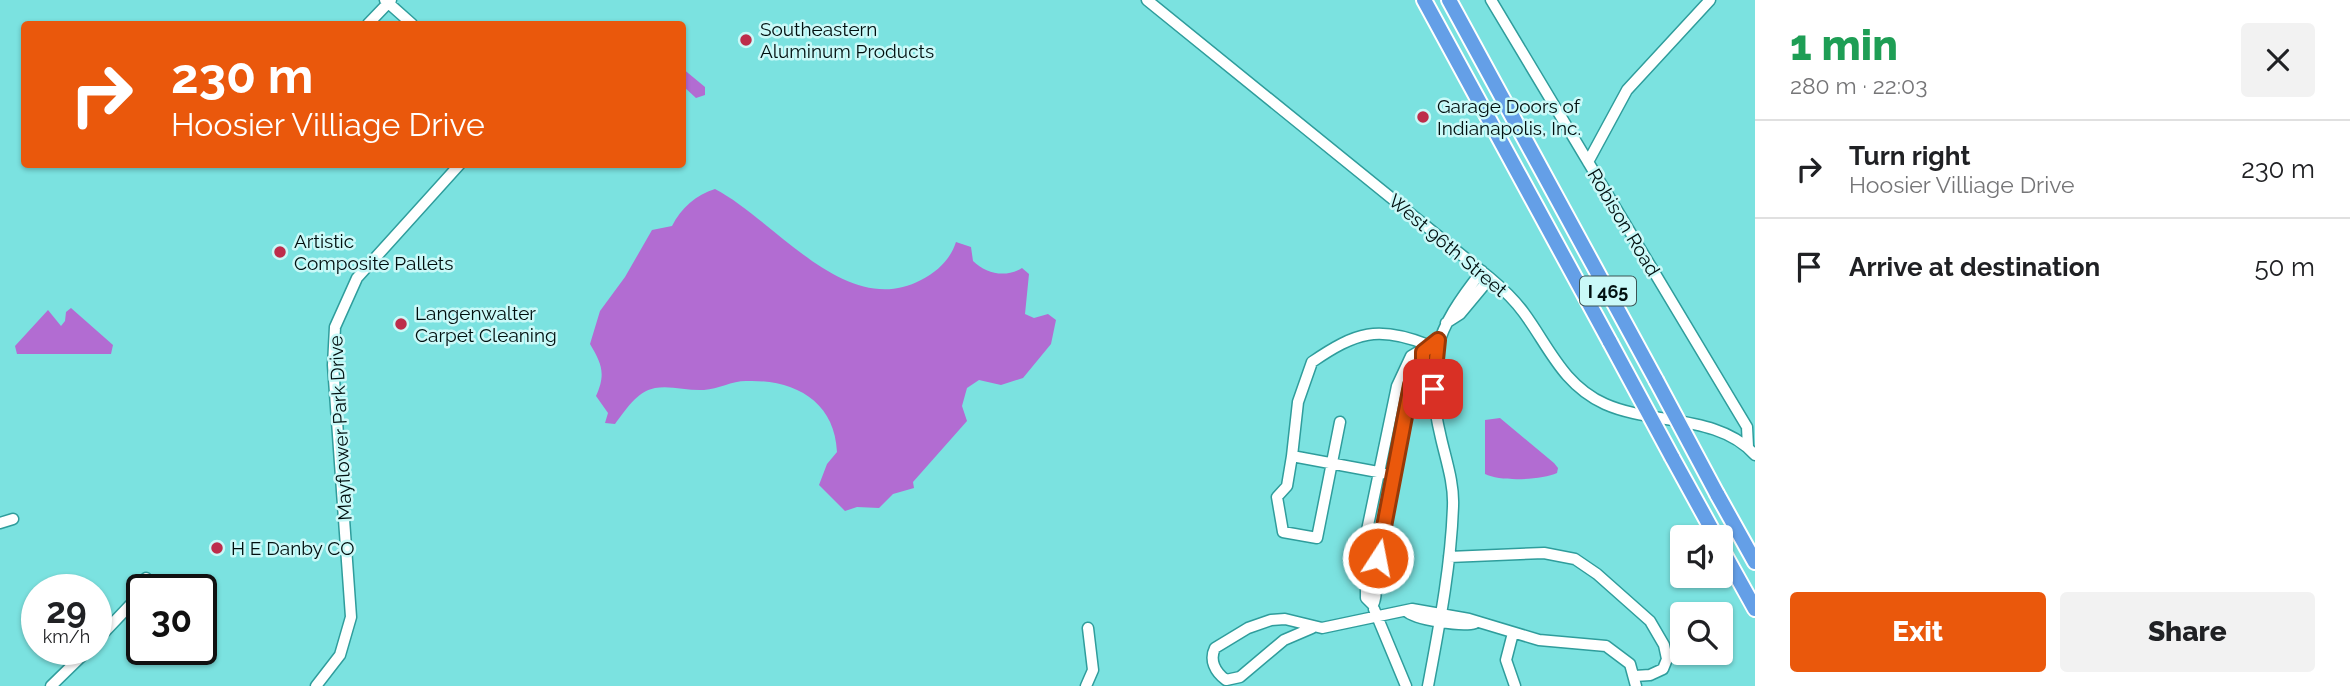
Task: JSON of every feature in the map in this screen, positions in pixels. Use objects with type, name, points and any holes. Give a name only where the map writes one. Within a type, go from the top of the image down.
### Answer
[{"type":"highway","name":"I 465","points":[[1424,0],[1709,525]]},
{"type":"highway","name":"I 465","points":[[1449,0],[1755,562]]},
{"type":"highway","points":[[1733,569],[1755,609]]},
{"type":"street","name":"West 96th Street","points":[[1147,0],[1486,274],[1525,314],[1552,360],[1587,394],[1626,411],[1696,424],[1751,451]]},
{"type":"street","name":"Robison Road","points":[[1491,0],[1747,427],[1751,451]]},
{"type":"street","points":[[1588,162],[1627,90],[1710,0]]},
{"type":"street","points":[[371,21],[388,1],[409,21]]},
{"type":"street","name":"Mayflower Park Drive","points":[[316,686],[343,649],[351,617],[333,365],[335,327],[345,299],[376,255],[456,168]]},
{"type":"street","points":[[1374,610],[1377,597],[1376,570],[1411,385],[1430,346],[1446,323],[1460,314],[1486,274]]},
{"type":"street","points":[[1340,422],[1317,538],[1283,532],[1277,497],[1287,486],[1298,402],[1312,362],[1362,335],[1385,331],[1430,346]]},
{"type":"street","points":[[1406,686],[1374,610],[1366,598],[1364,562],[1378,473],[1397,386],[1411,356],[1430,346]]},
{"type":"street","points":[[1429,686],[1448,557],[1452,487],[1433,389],[1430,346]]},
{"type":"street","points":[[1293,456],[1394,475]]},
{"type":"street","points":[[0,523],[13,519]]},
{"type":"street","points":[[1312,628],[1284,640],[1237,679],[1226,680],[1215,668],[1212,657],[1215,648],[1255,625],[1285,619],[1312,628],[1326,628],[1374,610],[1412,609],[1547,641],[1606,646],[1625,658],[1635,681],[1663,669],[1667,659],[1660,633],[1637,608],[1587,566],[1556,554],[1448,557]]},
{"type":"street","points":[[112,624],[126,609]]},
{"type":"street","points":[[1086,686],[1093,670],[1088,628]]},
{"type":"street","points":[[1513,633],[1506,660],[1515,686]]},
{"type":"street","points":[[51,686],[73,665]]},
{"type":"shaded area","points":[[686,71],[705,87],[705,95],[696,98],[686,89]]},
{"type":"shaded area","points":[[715,189],[738,203],[812,261],[839,277],[866,287],[893,289],[921,280],[943,264],[956,242],[971,247],[973,261],[990,272],[1003,274],[1022,268],[1029,274],[1025,314],[1034,318],[1048,314],[1056,320],[1051,344],[1023,378],[1001,385],[979,380],[967,388],[962,406],[967,421],[913,482],[914,488],[893,494],[879,508],[857,507],[845,511],[819,485],[827,464],[837,452],[829,419],[809,397],[780,384],[746,381],[704,390],[655,388],[637,397],[615,424],[605,423],[608,413],[596,396],[601,381],[601,369],[590,344],[600,311],[625,277],[652,230],[672,226],[690,203]]},
{"type":"shaded area","points":[[71,308],[113,345],[111,354],[17,354],[15,346],[48,310],[61,326],[66,312]]},
{"type":"shaded area","points":[[1500,418],[1554,463],[1558,468],[1557,473],[1521,479],[1485,474],[1485,420]]},
{"type":"place","name":"Southeastern Aluminum Products","points":[[746,40]]},
{"type":"place","name":"Garage Doors of Indianapolis, Inc.","points":[[1423,117]]},
{"type":"place","name":"Artistic Composite Pallets","points":[[280,252]]},
{"type":"place","name":"Langenwalter Carpet Cleaning","points":[[401,324]]},
{"type":"place","name":"H E Danby CO","points":[[217,548]]},
{"type":"route","points":[[1378,558],[1411,385],[1423,362],[1423,352],[1428,345],[1438,340],[1433,389]]}]
